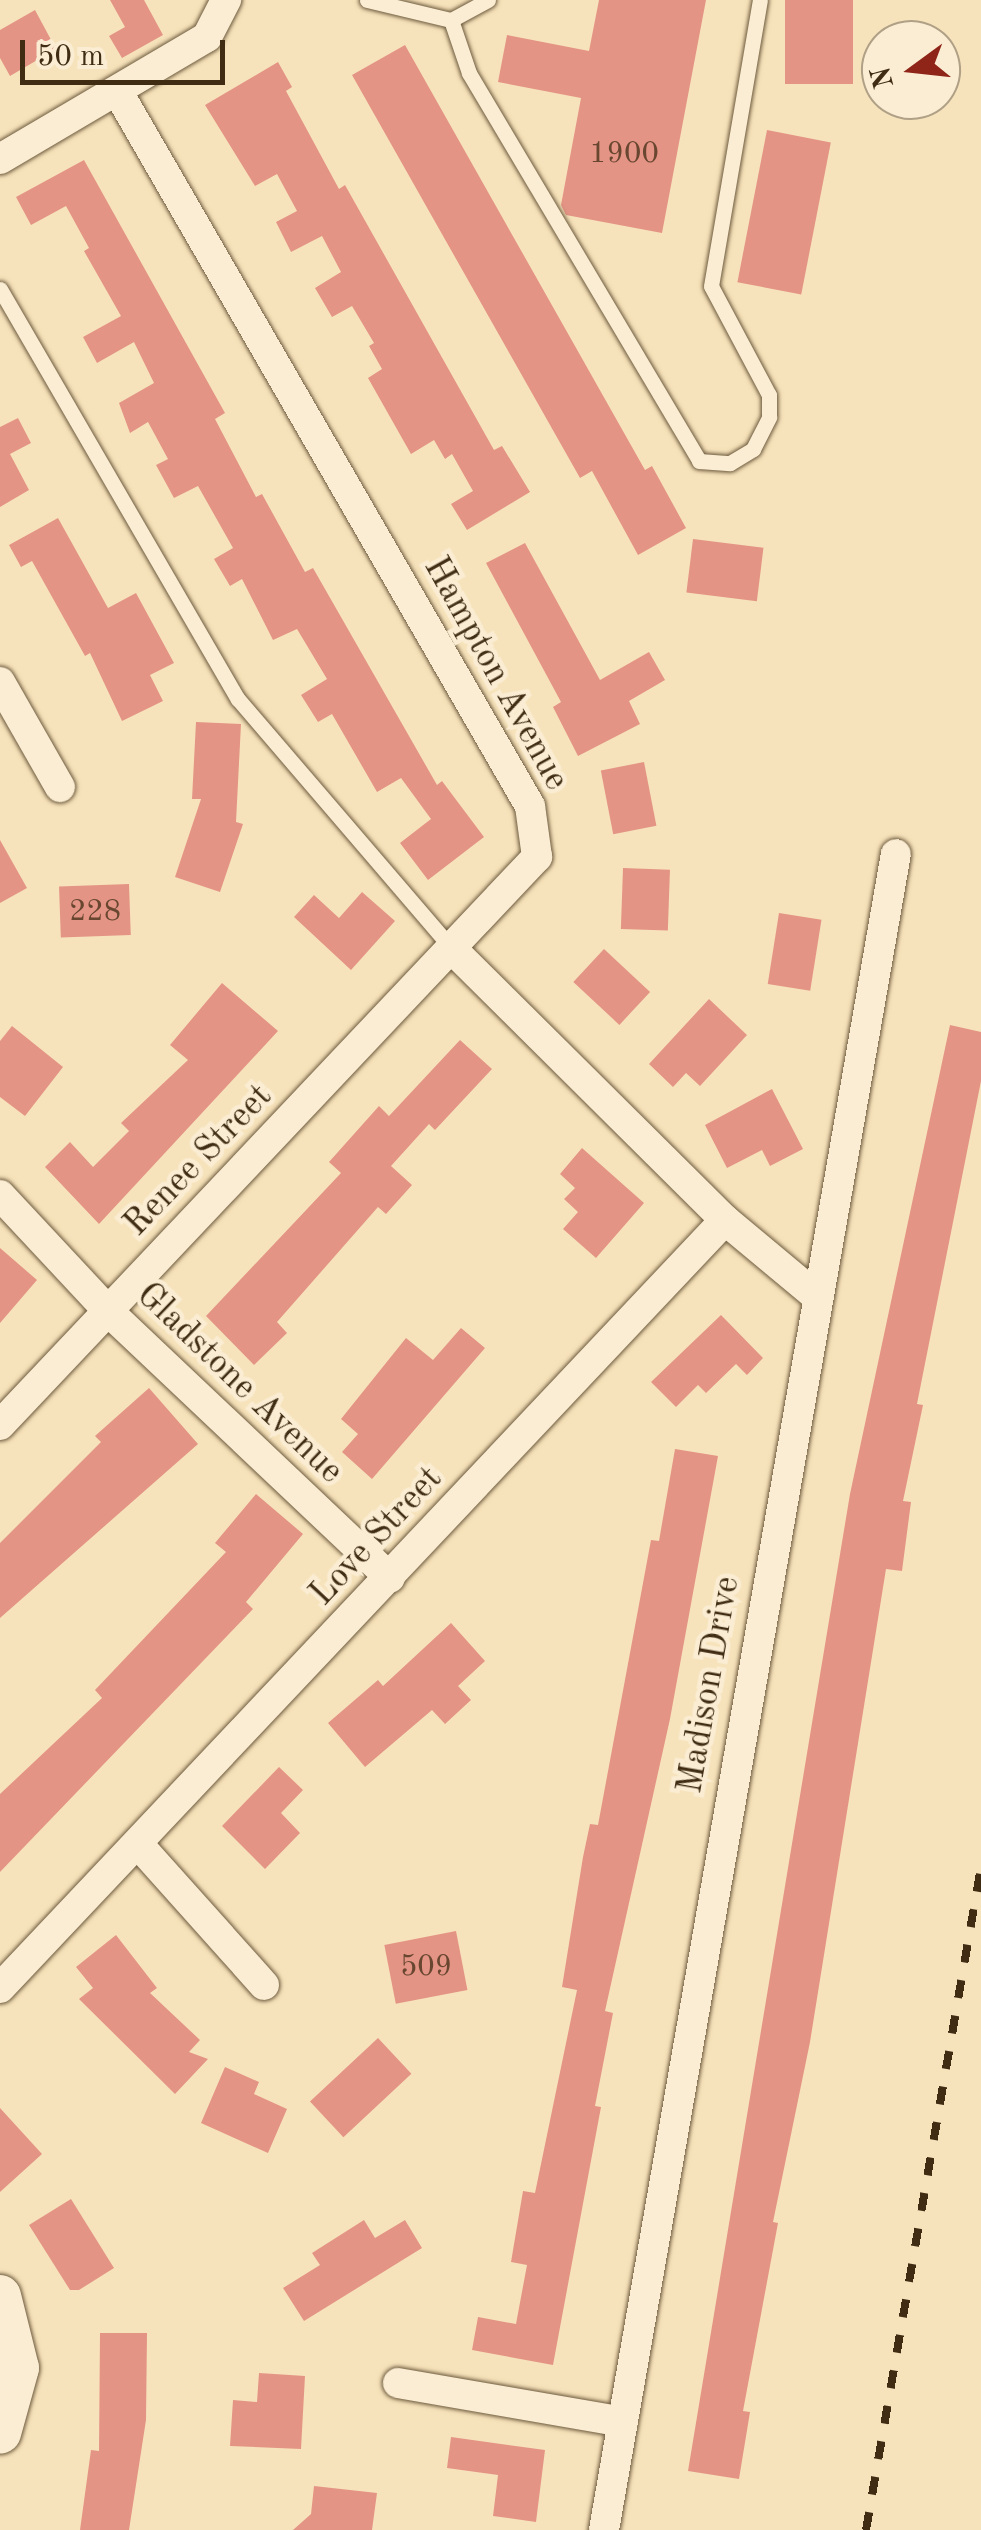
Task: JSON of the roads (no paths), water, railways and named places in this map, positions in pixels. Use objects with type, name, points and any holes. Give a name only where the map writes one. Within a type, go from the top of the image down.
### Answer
[{"type":"street","points":[[0,159],[207,37],[226,0]]},
{"type":"street","name":"Hampton Avenue","points":[[118,92],[530,806],[537,857],[453,950]]},
{"type":"street","points":[[0,682],[60,787]]},
{"type":"street","name":"Madison Drive","points":[[604,2530],[815,1295],[896,854]]},
{"type":"street","points":[[453,950],[725,1220],[815,1295]]},
{"type":"street","name":"Renee Street","points":[[0,1425],[453,950]]},
{"type":"street","name":"Gladstone Avenue","points":[[0,1195],[108,1311],[390,1578]]},
{"type":"street","name":"Love Street","points":[[0,1988],[725,1220]]},
{"type":"street","points":[[138,1844],[264,1985]]},
{"type":"street","points":[[0,2296],[18,2368],[0,2433]]},
{"type":"street","points":[[398,2382],[623,2422]]},
{"type":"lane","points":[[367,0],[452,20],[488,0]]},
{"type":"lane","points":[[452,20],[469,73],[699,461],[730,462],[753,449],[769,417],[769,395],[710,286],[760,0]]},
{"type":"lane","points":[[0,289],[238,699],[453,950]]},
{"type":"railway","points":[[866,2530],[981,1867]]}]
